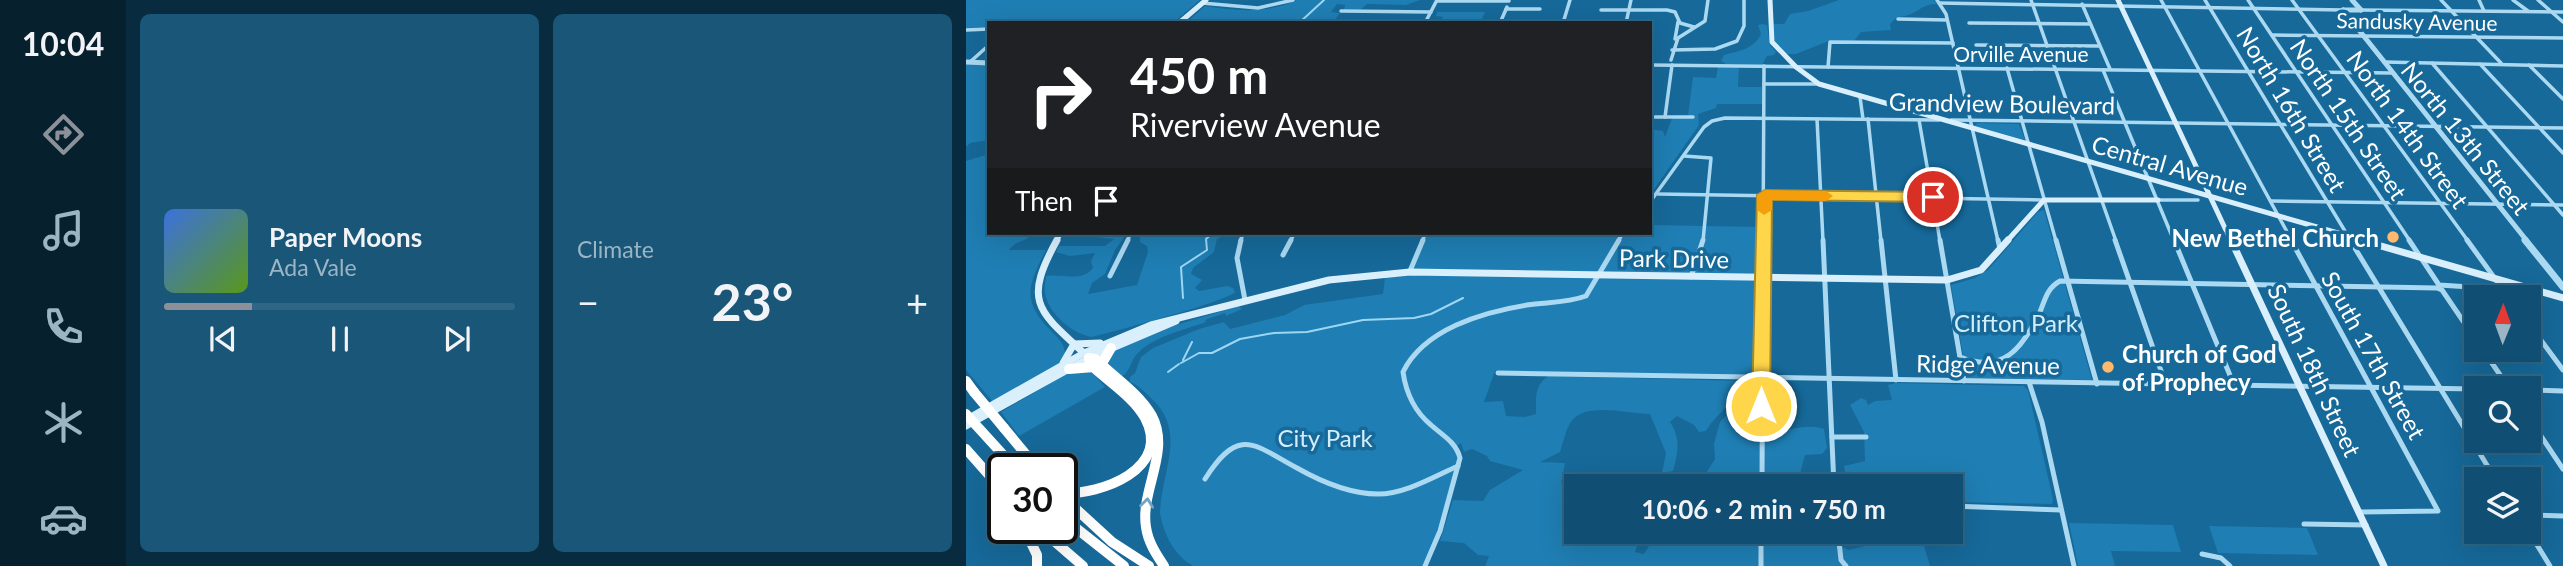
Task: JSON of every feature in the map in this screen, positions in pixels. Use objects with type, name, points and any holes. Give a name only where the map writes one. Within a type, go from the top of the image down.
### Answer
[{"type":"highway","points":[[1069,369],[1095,364],[1110,344]]},
{"type":"highway","points":[[1095,364],[1152,417],[1157,434],[1145,523],[1149,542],[1164,566]]},
{"type":"highway","points":[[966,381],[1025,453]]},
{"type":"highway","points":[[1078,495],[1105,490],[1127,477],[1146,456],[1151,435],[1149,427],[1125,393]]},
{"type":"highway","points":[[966,417],[1001,453]]},
{"type":"highway","points":[[966,449],[987,473]]},
{"type":"highway","points":[[1078,510],[1112,542],[1149,566]]},
{"type":"highway","points":[[1078,530],[1124,566]]},
{"type":"highway","points":[[1032,544],[1037,555],[1037,566]]},
{"type":"highway","points":[[1058,544],[1083,566]]},
{"type":"main road","points":[[1770,0],[1772,42],[1796,67],[1819,85]]},
{"type":"main road","name":"South 18th Street","points":[[2118,0],[2386,564]]},
{"type":"main road","points":[[1181,21],[1204,2]]},
{"type":"main road","points":[[1804,67],[1810,78]]},
{"type":"main road","name":"Central Avenue","points":[[1819,85],[2563,298]]},
{"type":"main road","points":[[2044,197],[2158,200]]},
{"type":"main road","name":"Park Drive","points":[[966,417],[1057,369],[1095,364],[1110,344],[1151,325],[1329,280],[1410,272],[1947,280],[1981,270],[2044,197]]},
{"type":"main road","points":[[1060,235],[1040,274],[1036,290],[1041,311],[1095,364]]},
{"type":"main road","points":[[1074,344],[1110,344]]},
{"type":"main road","points":[[1057,369],[1068,357],[1074,344]]},
{"type":"main road","points":[[966,426],[1069,369]]},
{"type":"street","points":[[1204,2],[1236,9],[1264,8],[1293,0]]},
{"type":"street","points":[[1426,21],[1437,0],[1509,1],[1501,21]]},
{"type":"street","points":[[1564,21],[1570,0]]},
{"type":"street","points":[[1626,21],[1631,0]]},
{"type":"street","points":[[1674,40],[1702,24],[1707,18],[1707,2],[1702,0]]},
{"type":"street","points":[[1672,50],[1715,49],[1737,41],[1744,26],[1744,0]]},
{"type":"street","name":"South 17th Street","points":[[2161,0],[2438,511],[2361,512]]},
{"type":"street","name":"North 16th Street","points":[[2205,0],[2488,467]]},
{"type":"street","name":"North 15th Street","points":[[2248,0],[2464,322]]},
{"type":"street","name":"North 14th Street","points":[[2292,0],[2499,285]]},
{"type":"street","points":[[2352,0],[2361,10]]},
{"type":"street","points":[[2441,0],[2501,63]]},
{"type":"street","points":[[2479,0],[2485,11]]},
{"type":"street","points":[[2513,0],[2528,12]]},
{"type":"street","points":[[2538,0],[2563,22]]},
{"type":"street","points":[[2000,250],[1953,43],[1938,1],[2032,2],[2166,9],[2563,12]]},
{"type":"street","points":[[2032,2],[2166,385]]},
{"type":"street","points":[[2082,4],[2109,69]]},
{"type":"street","points":[[1506,9],[1540,9]]},
{"type":"street","points":[[1601,9],[1675,12],[1678,22],[1672,50],[1665,117]]},
{"type":"street","name":"North 13th Street","points":[[2343,10],[2563,287]]},
{"type":"street","points":[[1341,11],[1431,12]]},
{"type":"street","points":[[1898,19],[1947,20]]},
{"type":"street","points":[[1678,22],[1694,27]]},
{"type":"street","points":[[1969,23],[2090,24]]},
{"type":"street","points":[[966,30],[987,29]]},
{"type":"street","name":"Sandusky Avenue","points":[[2272,35],[2563,38]]},
{"type":"street","points":[[1828,67],[1830,42],[1953,43]]},
{"type":"street","points":[[1976,45],[2099,46]]},
{"type":"street","points":[[968,62],[987,47]]},
{"type":"street","points":[[968,62],[987,63]]},
{"type":"street","points":[[2384,62],[2563,66]]},
{"type":"street","points":[[2432,63],[2563,215]]},
{"type":"street","points":[[2480,63],[2563,153]]},
{"type":"street","name":"Orville Avenue","points":[[1652,65],[2392,73]]},
{"type":"street","points":[[2529,65],[2563,99]]},
{"type":"street","points":[[1762,474],[1764,66]]},
{"type":"street","points":[[2007,68],[2097,384]]},
{"type":"street","points":[[2103,69],[2234,385]]},
{"type":"street","name":"Central Avenue","points":[[1764,84],[1819,85]]},
{"type":"street","points":[[2557,93],[2563,93]]},
{"type":"street","points":[[1860,97],[1866,119],[1876,197],[1896,380]]},
{"type":"street","points":[[1655,117],[1693,117]]},
{"type":"street","name":"Grandview Boulevard","points":[[1652,200],[1704,127],[1712,121],[1725,118],[2563,128]]},
{"type":"street","points":[[1817,119],[1834,474]]},
{"type":"street","points":[[1919,120],[1964,381]]},
{"type":"street","points":[[1684,156],[1711,158],[1705,234],[1691,277]]},
{"type":"street","points":[[1658,194],[2044,197]]},
{"type":"street","points":[[2158,200],[2198,200]]},
{"type":"street","points":[[2271,201],[2563,205]]},
{"type":"street","points":[[1110,276],[1130,235]]},
{"type":"street","points":[[1243,235],[1238,245],[1237,265],[1245,300]]},
{"type":"street","points":[[1283,255],[1294,235]]},
{"type":"street","points":[[1410,272],[1425,235]]},
{"type":"street","points":[[1425,566],[1440,531],[1459,466],[1460,452],[1425,421],[1406,390],[1402,377],[1405,360],[1437,336],[1492,313],[1521,306],[1582,298],[1591,290],[1622,235]]},
{"type":"street","points":[[1960,357],[1984,364],[2001,360],[2019,344],[2042,309],[2049,289],[2060,281],[2464,288]]},
{"type":"street","points":[[2541,340],[2563,370]]},
{"type":"street","name":"Ridge Avenue","points":[[1498,373],[2464,389]]},
{"type":"street","points":[[2029,382],[2042,422],[2074,566]]},
{"type":"street","points":[[2541,390],[2563,390]]},
{"type":"street","points":[[2541,436],[2563,469]]},
{"type":"street","points":[[1832,437],[1867,438]]},
{"type":"street","points":[[1205,479],[1220,457],[1250,444],[1260,446],[1298,469],[1331,482],[1375,494],[1392,491],[1459,466]]},
{"type":"street","points":[[1963,506],[2061,510]]},
{"type":"street","points":[[2541,515],[2563,516]]},
{"type":"street","points":[[2304,524],[2367,524]]},
{"type":"street","points":[[1761,566],[1762,544]]},
{"type":"street","points":[[1839,544],[1841,560],[1846,566]]},
{"type":"street","points":[[2536,544],[2550,566]]},
{"type":"street","points":[[2203,554],[2226,560],[2230,566]]},
{"type":"green space","points":[[966,0],[1200,0],[1175,21],[987,21],[987,27],[966,28]]},
{"type":"green space","points":[[1297,0],[1420,0],[1406,5],[1367,4],[1360,10],[1344,10],[1345,5],[1337,4],[1331,12],[1340,13],[1334,21],[1188,21],[1205,6],[1240,10],[1275,8]]},
{"type":"green space","points":[[1839,0],[1934,0],[1937,4],[1926,6],[1910,15],[1897,17],[1890,24],[1891,30],[1861,32],[1854,41],[1829,41],[1796,54],[1786,54],[1775,43],[1772,24],[1784,24],[1790,14]]},
{"type":"green space","points":[[1437,12],[1485,12],[1481,21],[1441,21],[1443,17],[1436,16]]},
{"type":"green space","points":[[1758,25],[1767,25],[1770,45],[1776,52],[1774,55],[1767,56],[1762,65],[1726,64],[1721,61],[1724,55],[1745,49],[1754,43],[1761,34]]},
{"type":"green space","points":[[966,64],[987,65],[987,140],[970,143],[966,147]]},
{"type":"green space","points":[[1718,67],[1739,67],[1738,87],[1762,87],[1762,104],[1717,104],[1716,108],[1698,114],[1699,125],[1652,192],[1652,129],[1663,131],[1665,137],[1673,116],[1688,116],[1693,77],[1716,78]]},
{"type":"green space","points":[[1978,123],[2019,124],[2025,140],[1974,126]]},
{"type":"green space","points":[[987,155],[987,235],[1032,235],[1009,250],[1046,250],[1034,275],[1030,295],[1036,313],[1061,342],[1065,353],[1058,364],[993,402],[966,370],[966,161]]},
{"type":"green space","name":"Clifton Park","points":[[2044,210],[2092,380],[1967,378],[1951,285],[1975,278],[1988,270],[2038,212]]},
{"type":"green space","name":"City Park","points":[[1652,225],[1761,227],[1758,374],[1495,371],[1484,402],[1503,401],[1506,416],[1525,417],[1536,414],[1538,388],[1548,376],[1747,381],[1740,393],[1706,431],[1699,432],[1694,425],[1677,416],[1670,422],[1678,446],[1673,471],[1662,473],[1666,453],[1650,414],[1605,410],[1575,417],[1569,425],[1560,452],[1540,462],[1565,463],[1561,483],[1564,482],[1564,544],[1638,544],[1635,552],[1644,554],[1650,544],[1837,544],[1849,550],[1870,544],[1924,544],[1930,566],[1485,566],[1489,556],[1478,555],[1464,543],[1440,541],[1453,500],[1483,501],[1490,490],[1523,470],[1490,461],[1487,456],[1472,449],[1464,452],[1461,443],[1454,448],[1458,456],[1457,463],[1436,535],[1422,566],[1193,566],[1175,550],[1167,537],[1160,513],[1170,438],[1162,411],[1151,398],[1130,382],[1141,357],[1153,348],[1224,322],[1230,329],[1285,315],[1304,305],[1383,294],[1385,277],[1411,276],[1427,235],[1652,235]]},
{"type":"green space","points":[[1126,235],[1115,250],[1105,274],[1092,283],[1088,294],[1137,285],[1148,252],[1147,246],[1140,242],[1140,235],[1225,235],[1217,239],[1214,252],[1193,268],[1191,274],[1202,280],[1195,288],[1199,291],[1227,286],[1235,292],[1213,302],[1144,323],[1092,337],[1084,335],[1069,327],[1051,308],[1045,293],[1046,276],[1078,276],[1088,273],[1093,268],[1091,261],[1095,253],[1070,256],[1056,252],[1059,246],[1105,246],[1114,239],[1094,237]]},
{"type":"green space","points":[[1239,306],[1242,309],[1226,316],[1225,313],[1205,320],[1206,322],[1146,346],[1133,359],[1126,373],[1119,378],[1104,363],[1111,351],[1163,329]]},
{"type":"green space","points":[[1091,371],[1105,387],[1019,436],[1001,412],[1068,373]]},
{"type":"green space","points":[[1888,385],[2024,386],[2028,390],[2052,504],[1963,502],[1963,474],[1845,474],[1844,466],[1865,461],[1864,432],[1850,405],[1861,398],[1866,400],[1868,405],[1875,401],[1892,400]]},
{"type":"green space","points":[[1754,387],[1759,388],[1760,427],[1768,430],[1808,427],[1824,429],[1827,448],[1822,454],[1805,455],[1800,474],[1706,474],[1715,459],[1714,444],[1720,422]]},
{"type":"green space","points":[[2069,523],[2173,525],[2181,552],[2111,551],[2115,566],[2078,566]]},
{"type":"green space","points":[[2209,526],[2307,528],[2318,555],[2218,553]]},
{"type":"waterway","points":[[1301,21],[1324,0]]},
{"type":"waterway","points":[[1183,298],[1181,267],[1207,250],[1206,239],[1211,235]]},
{"type":"waterway","points":[[1181,363],[1199,353],[1212,353],[1240,339],[1274,333],[1307,332],[1363,320],[1414,318],[1431,314],[1463,298]]},
{"type":"waterway","points":[[1183,360],[1192,342]]},
{"type":"waterway","points":[[1168,372],[1179,364]]},
{"type":"slow traffic","points":[[1764,210],[1765,195],[1826,196]]},
{"type":"place","name":"New Bethel Church","points":[[2393,237]]},
{"type":"place","name":"Church of God of Prophecy","points":[[2108,367]]},
{"type":"route","points":[[1761,406],[1765,195],[1933,197]]}]
